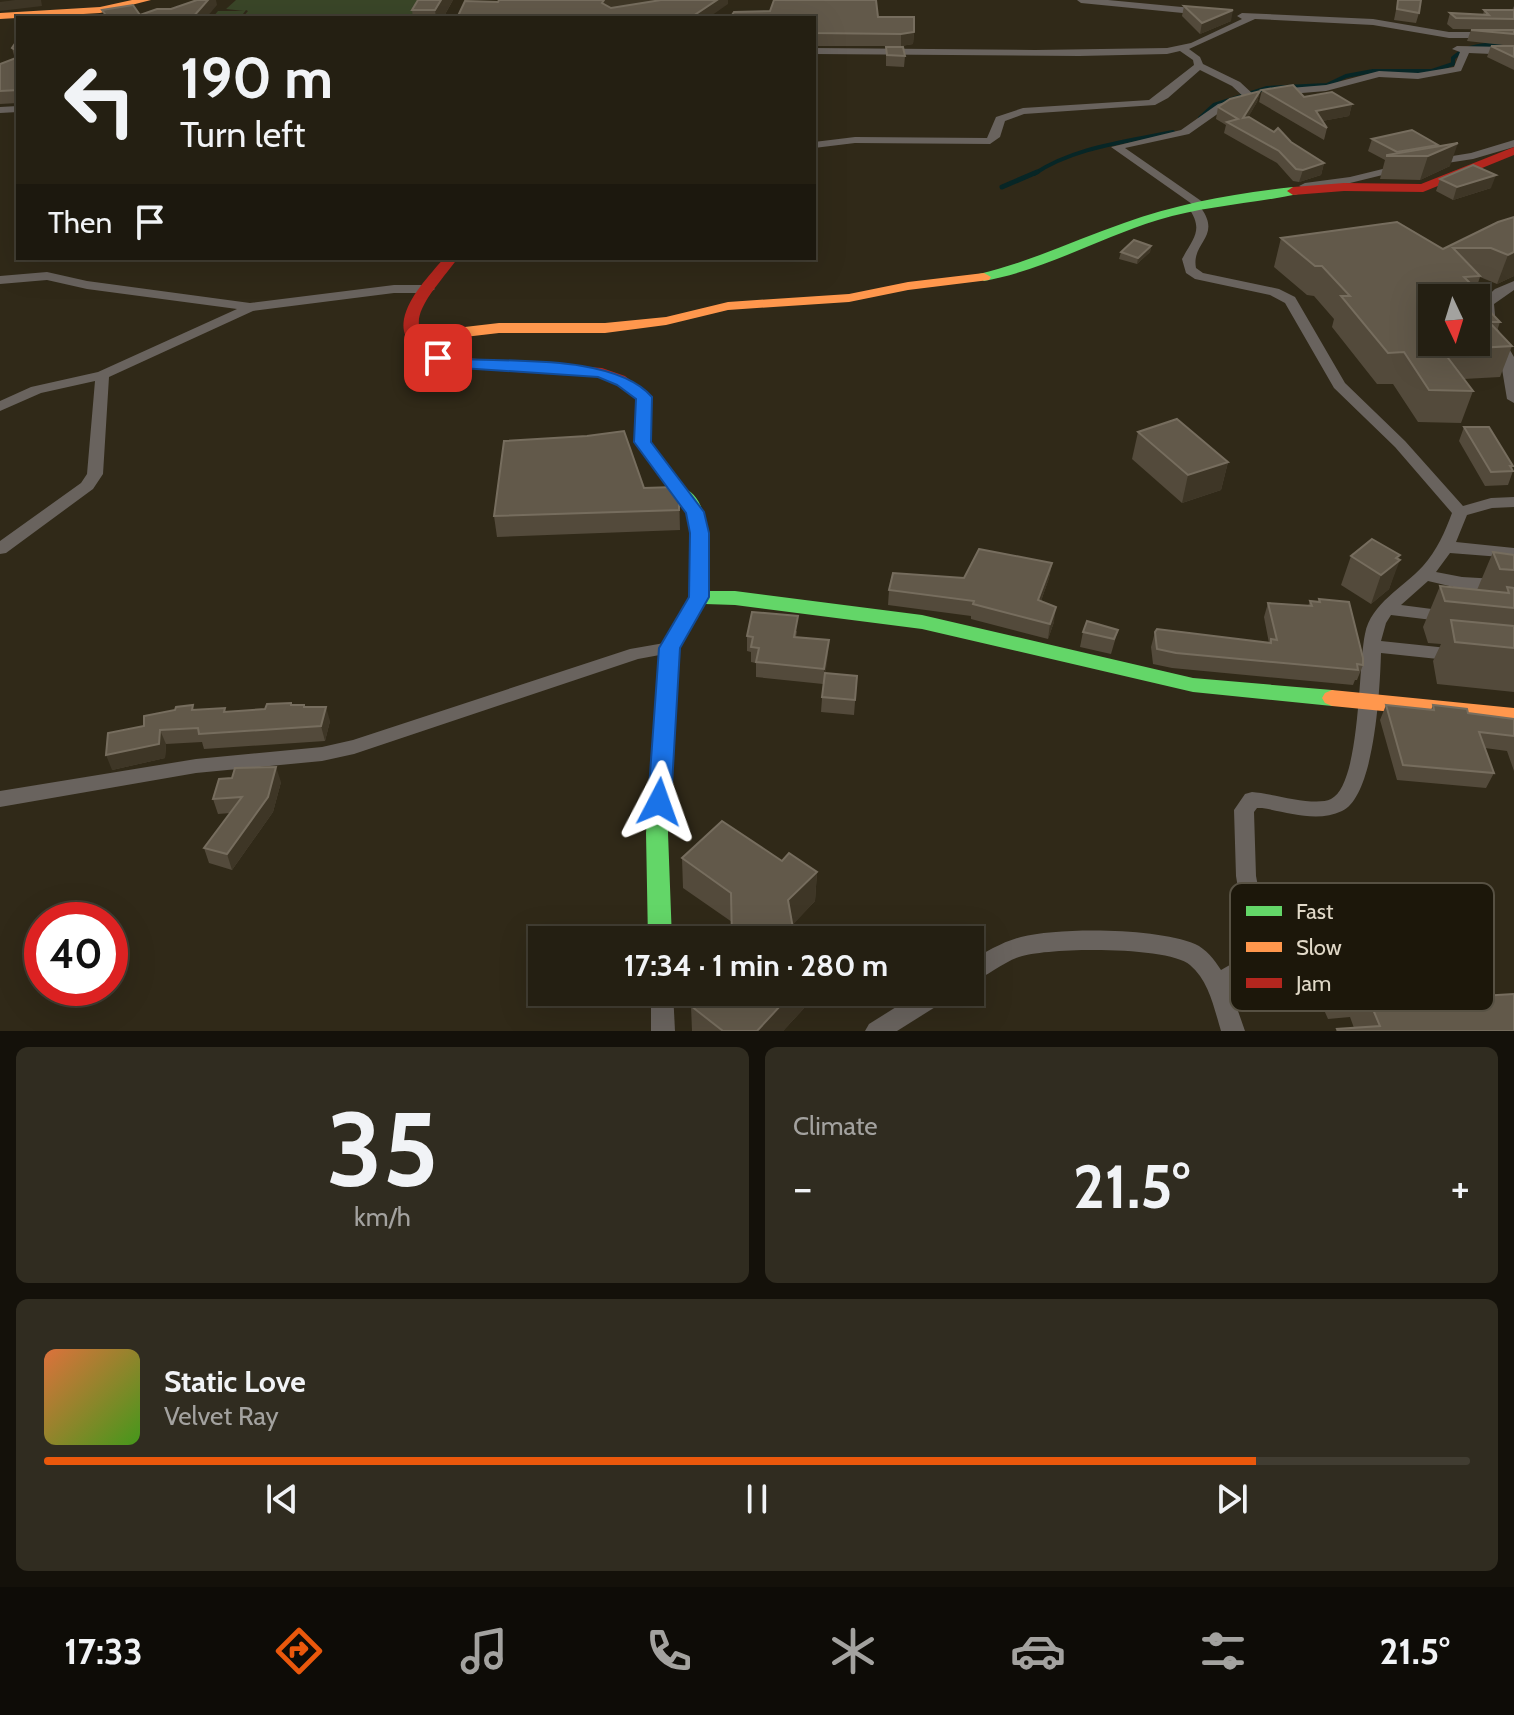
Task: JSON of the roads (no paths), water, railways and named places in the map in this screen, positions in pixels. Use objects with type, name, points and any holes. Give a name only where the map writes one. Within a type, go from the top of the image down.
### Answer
[{"type":"street","points":[[0,16],[82,12],[146,0]]},
{"type":"street","points":[[1081,0],[1208,13]]},
{"type":"street","points":[[1223,14],[1373,22],[1449,35],[1514,35]]},
{"type":"street","points":[[816,51],[912,50],[972,54],[1183,49],[1253,17]]},
{"type":"street","points":[[1449,35],[1455,41],[1455,48],[1462,50],[1502,49],[1514,52]]},
{"type":"street","points":[[1183,49],[1197,59],[1199,66],[1236,84],[1247,95]]},
{"type":"street","points":[[1460,512],[1400,444],[1339,385],[1290,300],[1274,292],[1199,276],[1190,270],[1188,259],[1204,230],[1197,206],[1116,147],[1185,132],[1222,106],[1247,95],[1326,88],[1379,74],[1437,73],[1458,69],[1462,50]]},
{"type":"street","points":[[816,145],[855,140],[990,141],[995,137],[1000,119],[1023,111],[1151,103],[1164,98],[1180,78],[1199,66]]},
{"type":"street","points":[[413,338],[499,328],[605,328],[666,321],[728,306],[849,298],[923,283],[990,276],[1027,267],[1106,234],[1197,206],[1241,195],[1362,178],[1412,165],[1473,156],[1514,143]]},
{"type":"street","points":[[1292,189],[1423,188],[1514,151]]},
{"type":"street","points":[[450,260],[429,289],[413,320],[413,338],[423,352],[461,363],[601,372],[623,381],[644,397],[642,442],[695,512],[699,533],[699,597],[670,648],[657,833],[660,926]]},
{"type":"street","points":[[0,280],[47,276],[87,285],[250,307],[394,289],[429,289]]},
{"type":"street","points":[[1514,285],[1487,303],[1489,326],[1507,357],[1514,399]]},
{"type":"street","points":[[0,407],[11,399],[55,384],[102,375],[250,307]]},
{"type":"street","points":[[0,549],[87,486],[95,474],[102,375]]},
{"type":"street","points":[[1460,512],[1491,503],[1514,502]]},
{"type":"street","points":[[1247,883],[1244,810],[1252,800],[1269,799],[1320,809],[1339,804],[1353,786],[1369,701],[1376,625],[1386,609],[1425,575],[1448,547],[1460,512]]},
{"type":"street","points":[[1448,547],[1514,553]]},
{"type":"street","points":[[1425,575],[1462,583],[1514,586]]},
{"type":"street","points":[[699,597],[735,598],[922,622],[1193,685],[1514,716]]},
{"type":"street","points":[[1386,609],[1471,618]]},
{"type":"street","points":[[1373,646],[1483,657]]},
{"type":"street","points":[[0,799],[196,766],[322,754],[354,747],[636,653],[670,648]]},
{"type":"street","points":[[984,965],[1020,946],[1050,941],[1168,945],[1191,952],[1218,983],[1233,1031]]},
{"type":"street","points":[[1218,983],[1230,976]]},
{"type":"street","points":[[662,1006],[663,1031]]},
{"type":"street","points":[[877,1031],[917,1006]]},
{"type":"waterway","points":[[1200,118],[1214,105],[1267,88],[1327,85],[1346,76],[1373,71],[1432,71],[1453,64],[1453,58],[1467,49],[1514,45]]},
{"type":"waterway","points":[[1034,174],[1083,151],[1173,132]]},
{"type":"waterway","points":[[1002,187],[1037,172]]}]
